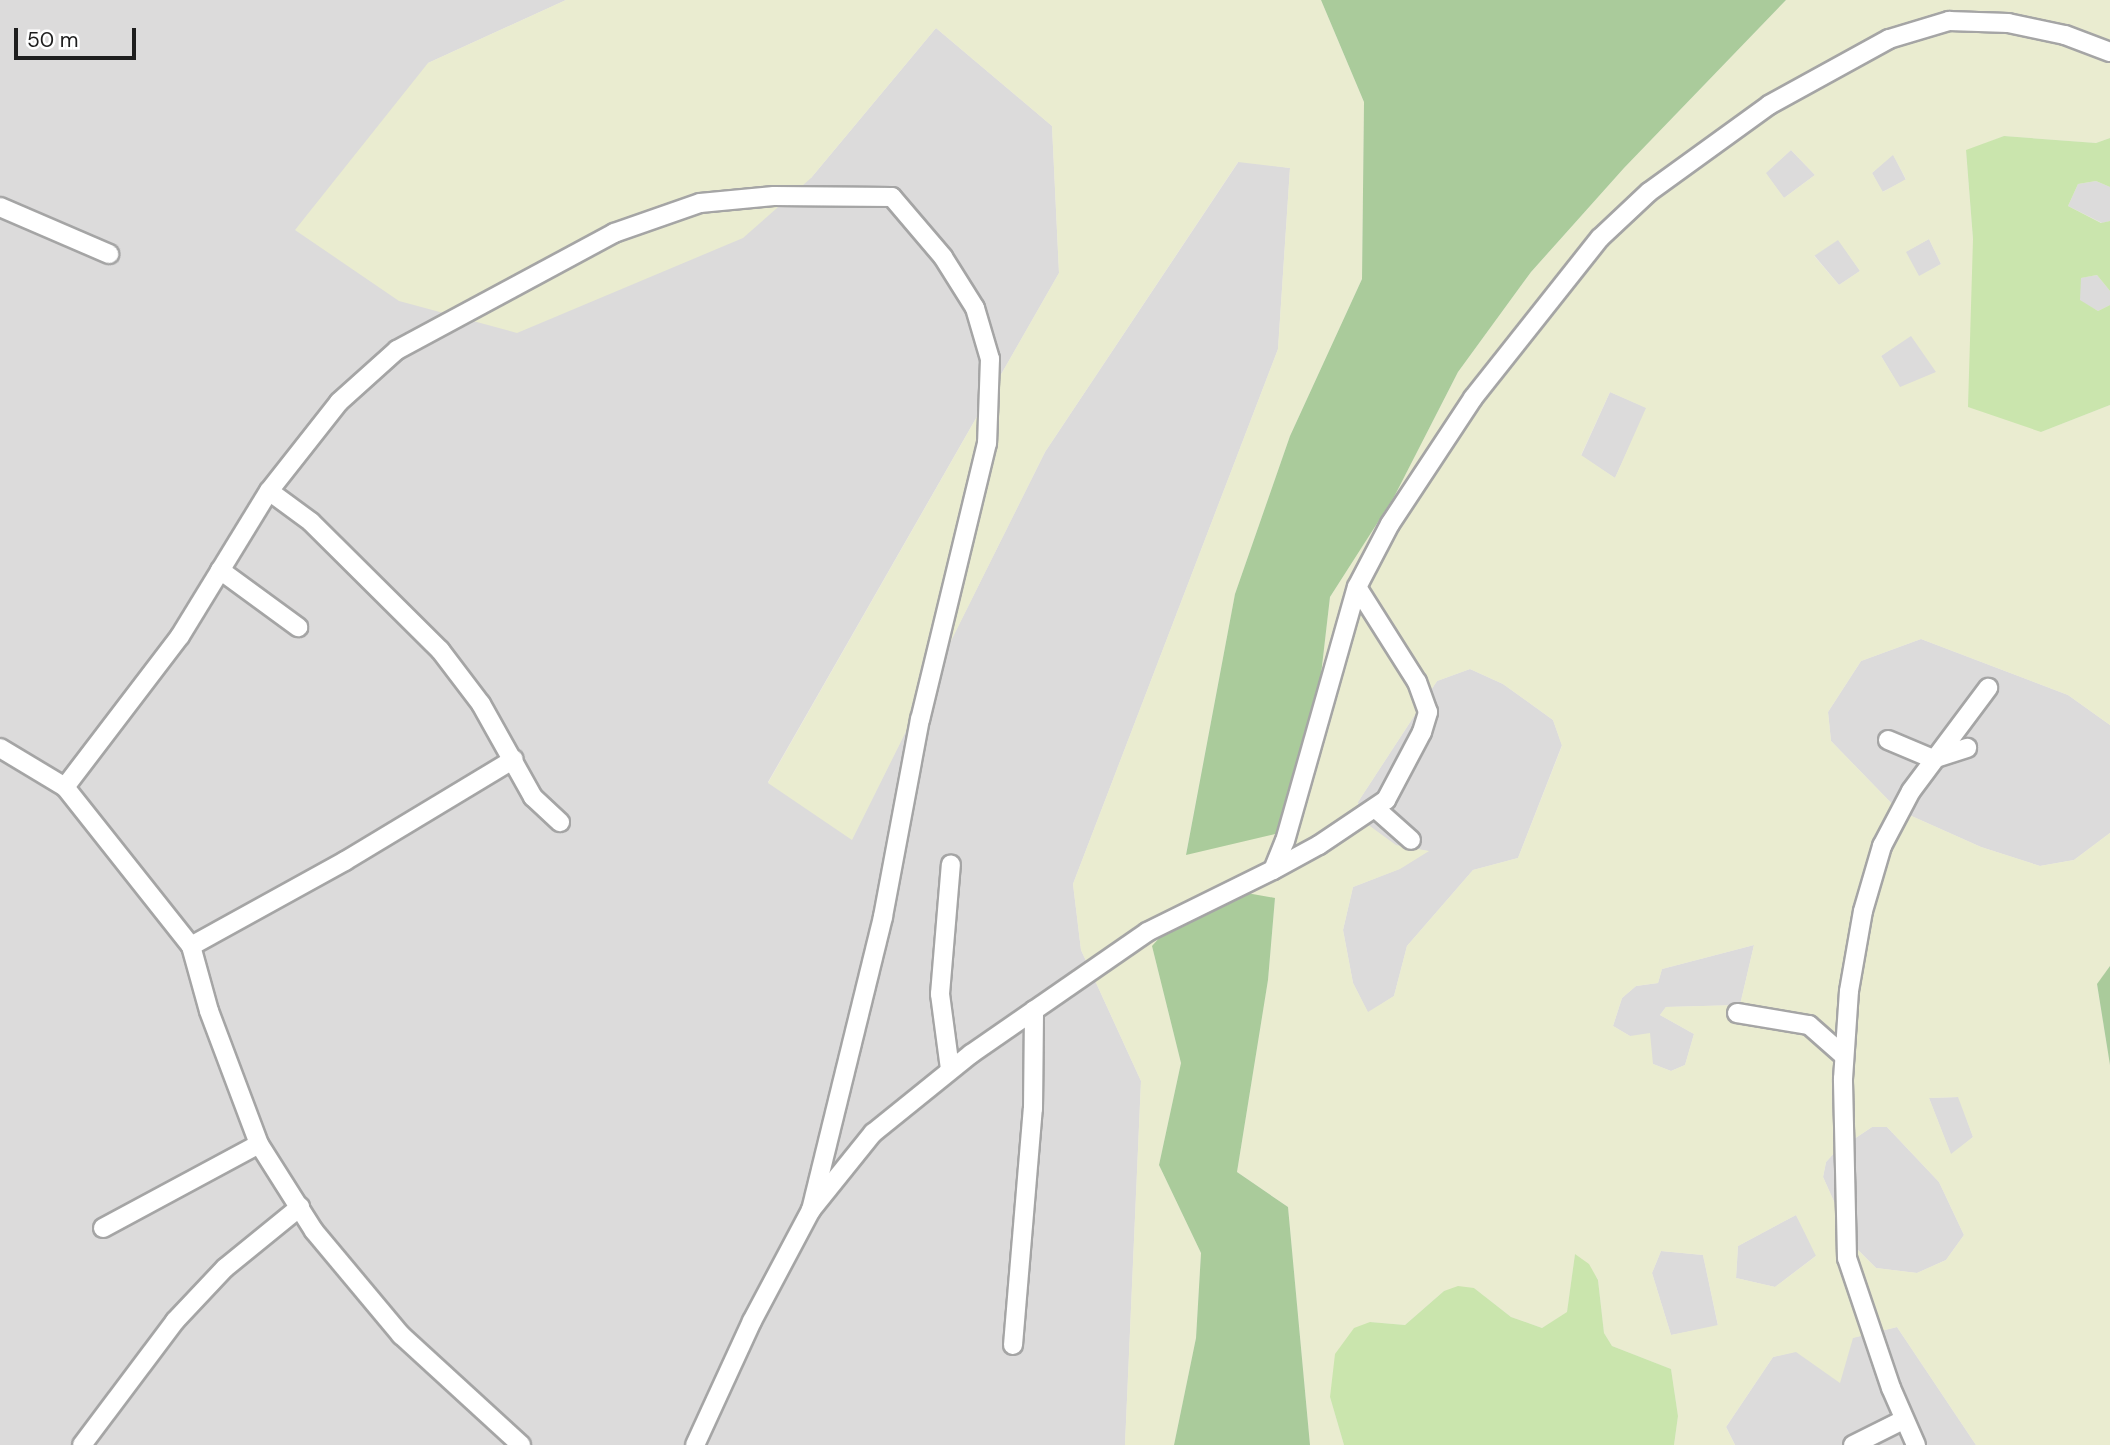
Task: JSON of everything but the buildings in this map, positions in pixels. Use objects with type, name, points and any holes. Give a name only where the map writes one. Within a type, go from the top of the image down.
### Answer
[{"type":"street","points":[[1273,870],[1286,841],[1357,587],[1390,524],[1473,398],[1600,238],[1648,192],[1769,105],[1889,39],[1950,21],[2008,23],[2065,35],[2110,52]]},
{"type":"street","points":[[65,787],[180,636],[269,491],[339,402],[387,357],[614,233],[700,203],[774,196],[892,197],[943,257],[975,308],[990,359],[987,443],[920,719],[885,906],[811,1210]]},
{"type":"street","points":[[0,207],[109,254]]},
{"type":"street","points":[[269,491],[311,522],[421,629],[481,704],[514,758],[533,797],[560,822]]},
{"type":"street","points":[[220,570],[299,627]]},
{"type":"street","points":[[695,1445],[752,1321],[811,1210],[873,1133],[950,1069],[1147,932],[1273,870],[1375,808],[1398,781],[1428,712],[1417,681],[1357,587]]},
{"type":"street","points":[[1916,1445],[1903,1420],[1847,1258],[1843,1055],[1863,911],[1882,846],[1933,759],[1988,688]]},
{"type":"street","points":[[1888,740],[1933,759],[1967,748]]},
{"type":"street","points":[[0,748],[65,787],[191,946],[209,1010],[259,1144],[314,1231],[401,1335],[521,1445]]},
{"type":"street","points":[[191,946],[345,861],[514,758]]},
{"type":"street","points":[[1375,808],[1411,841]]},
{"type":"street","points":[[950,1069],[940,994],[951,864]]},
{"type":"street","points":[[1013,1345],[1033,1109],[1034,1010]]},
{"type":"street","points":[[1737,1013],[1809,1024],[1843,1055]]},
{"type":"street","points":[[103,1228],[259,1144]]},
{"type":"street","points":[[82,1445],[175,1321],[225,1268],[300,1207]]},
{"type":"street","points":[[1853,1445],[1903,1420]]},
{"type":"shaded area","points":[[0,0],[566,0],[428,63],[811,178],[936,28],[1052,126],[1059,273],[768,782],[852,839],[1045,452],[1239,161],[1290,168],[1278,349],[1073,884],[1081,950],[1141,1081],[1125,1445],[0,1445]]},
{"type":"shaded area","points":[[1791,150],[1815,175],[1784,198],[1765,173]]},
{"type":"shaded area","points":[[1893,154],[1906,180],[1882,192],[1872,173]]},
{"type":"shaded area","points":[[2096,181],[2110,187],[2110,221],[2102,223],[2068,206],[2078,184]]},
{"type":"shaded area","points":[[1838,239],[1860,271],[1839,285],[1814,255]]},
{"type":"shaded area","points":[[1929,239],[1941,264],[1919,277],[1905,252]]},
{"type":"shaded area","points":[[2097,275],[2110,291],[2110,305],[2098,311],[2080,301],[2080,278]]},
{"type":"shaded area","points":[[1911,335],[1937,372],[1900,388],[1881,356]]},
{"type":"shaded area","points":[[1610,392],[1647,408],[1615,478],[1581,456]]},
{"type":"shaded area","points":[[1921,639],[2068,695],[2110,725],[2110,833],[2074,860],[2040,866],[1981,847],[1898,810],[1831,741],[1828,712],[1861,661]]},
{"type":"shaded area","points":[[1470,669],[1503,684],[1553,720],[1562,745],[1518,858],[1473,870],[1407,946],[1394,996],[1368,1013],[1353,983],[1343,930],[1353,887],[1399,869],[1428,851],[1396,846],[1360,819],[1358,802],[1437,681]]},
{"type":"shaded area","points":[[1754,945],[1740,1005],[1666,1007],[1660,1015],[1694,1034],[1685,1065],[1671,1071],[1653,1064],[1630,1036],[1613,1026],[1622,998],[1636,986],[1658,983],[1662,969]]},
{"type":"shaded area","points":[[1959,1097],[1973,1137],[1951,1155],[1929,1098]]},
{"type":"shaded area","points":[[1872,1127],[1887,1127],[1939,1182],[1964,1235],[1946,1260],[1917,1273],[1876,1268],[1854,1246],[1823,1177],[1826,1162],[1836,1151]]},
{"type":"shaded area","points":[[1796,1215],[1817,1255],[1775,1287],[1736,1278],[1738,1246]]},
{"type":"shaded area","points":[[1661,1251],[1703,1255],[1718,1326],[1671,1335],[1652,1273]]},
{"type":"shaded area","points":[[1897,1327],[1976,1445],[1735,1445],[1726,1427],[1773,1357]]},
{"type":"green space","points":[[566,0],[1321,0],[1364,102],[1362,279],[1290,436],[1235,594],[1186,854],[1319,692],[1330,597],[1394,497],[1458,372],[1531,272],[1624,168],[1786,0],[2110,0],[2110,138],[2096,143],[2004,136],[1966,151],[1973,239],[2041,432],[2110,405],[2110,725],[2068,695],[1921,639],[1861,661],[1828,712],[1831,741],[1898,810],[1981,847],[2040,866],[2074,860],[2110,833],[2110,966],[2097,985],[2110,1065],[2110,1445],[1976,1445],[1897,1327],[1853,1338],[1840,1383],[1796,1352],[1773,1357],[1726,1427],[1735,1445],[1674,1445],[1678,1416],[1671,1369],[1612,1346],[1604,1333],[1598,1279],[1575,1254],[1567,1313],[1542,1328],[1511,1317],[1474,1288],[1444,1291],[1405,1325],[1370,1322],[1330,1397],[1344,1445],[1310,1445],[1288,1207],[1237,1172],[1268,980],[1275,899],[1230,890],[1152,946],[1181,1063],[1159,1165],[1201,1253],[1196,1338],[1174,1445],[1125,1445],[1141,1081],[1081,950],[1073,884],[1278,349],[1290,168],[1238,162],[1045,452],[852,840],[768,783],[1059,273],[1052,126],[936,28],[811,178],[743,238],[517,333],[399,301],[295,230],[428,63]],"holes":[[[1791,150],[1815,175],[1784,198],[1766,173]],[[1893,155],[1906,179],[1883,192],[1872,173]],[[1929,239],[1941,264],[1919,276],[1906,252]],[[1838,240],[1860,271],[1839,285],[1814,256]],[[1911,336],[1936,372],[1900,387],[1881,356]],[[1610,392],[1646,408],[1615,478],[1581,455]],[[1470,669],[1503,684],[1553,720],[1562,746],[1518,858],[1473,870],[1407,946],[1394,996],[1368,1012],[1353,983],[1343,930],[1353,887],[1400,869],[1429,851],[1396,845],[1360,819],[1358,802],[1437,681]],[[1754,945],[1740,1005],[1666,1007],[1660,1015],[1694,1034],[1685,1065],[1671,1071],[1653,1064],[1650,1033],[1630,1036],[1613,1026],[1622,998],[1636,986],[1658,983],[1662,969]],[[1958,1097],[1973,1137],[1951,1154],[1929,1098]],[[1872,1127],[1887,1127],[1939,1182],[1964,1235],[1946,1260],[1917,1273],[1876,1268],[1854,1246],[1823,1177],[1826,1162],[1836,1151]],[[1796,1215],[1816,1256],[1775,1287],[1736,1278],[1738,1246]],[[1661,1251],[1703,1255],[1718,1325],[1671,1335],[1652,1273]]]},
{"type":"green space","points":[[1321,0],[1786,0],[1624,168],[1531,272],[1458,372],[1394,497],[1330,597],[1319,692],[1288,831],[1186,855],[1235,594],[1290,436],[1362,279],[1364,102]]},
{"type":"green space","points":[[2004,136],[2096,143],[2110,138],[2110,187],[2096,181],[2078,184],[2068,206],[2101,223],[2110,221],[2110,291],[2097,275],[2081,278],[2080,300],[2098,311],[2110,305],[2110,405],[2041,432],[1968,407],[1973,239],[1966,150]]},
{"type":"green space","points":[[1230,890],[1275,898],[1268,980],[1237,1172],[1288,1207],[1310,1445],[1174,1445],[1196,1338],[1201,1253],[1159,1165],[1181,1063],[1152,946],[1190,904]]},
{"type":"green space","points":[[2110,966],[2110,1065],[2097,984]]},
{"type":"green space","points":[[1575,1254],[1589,1264],[1598,1280],[1604,1333],[1612,1346],[1671,1369],[1678,1416],[1674,1445],[1344,1445],[1330,1397],[1335,1354],[1354,1328],[1370,1322],[1405,1325],[1444,1291],[1458,1286],[1474,1288],[1511,1317],[1542,1328],[1567,1312]]}]
